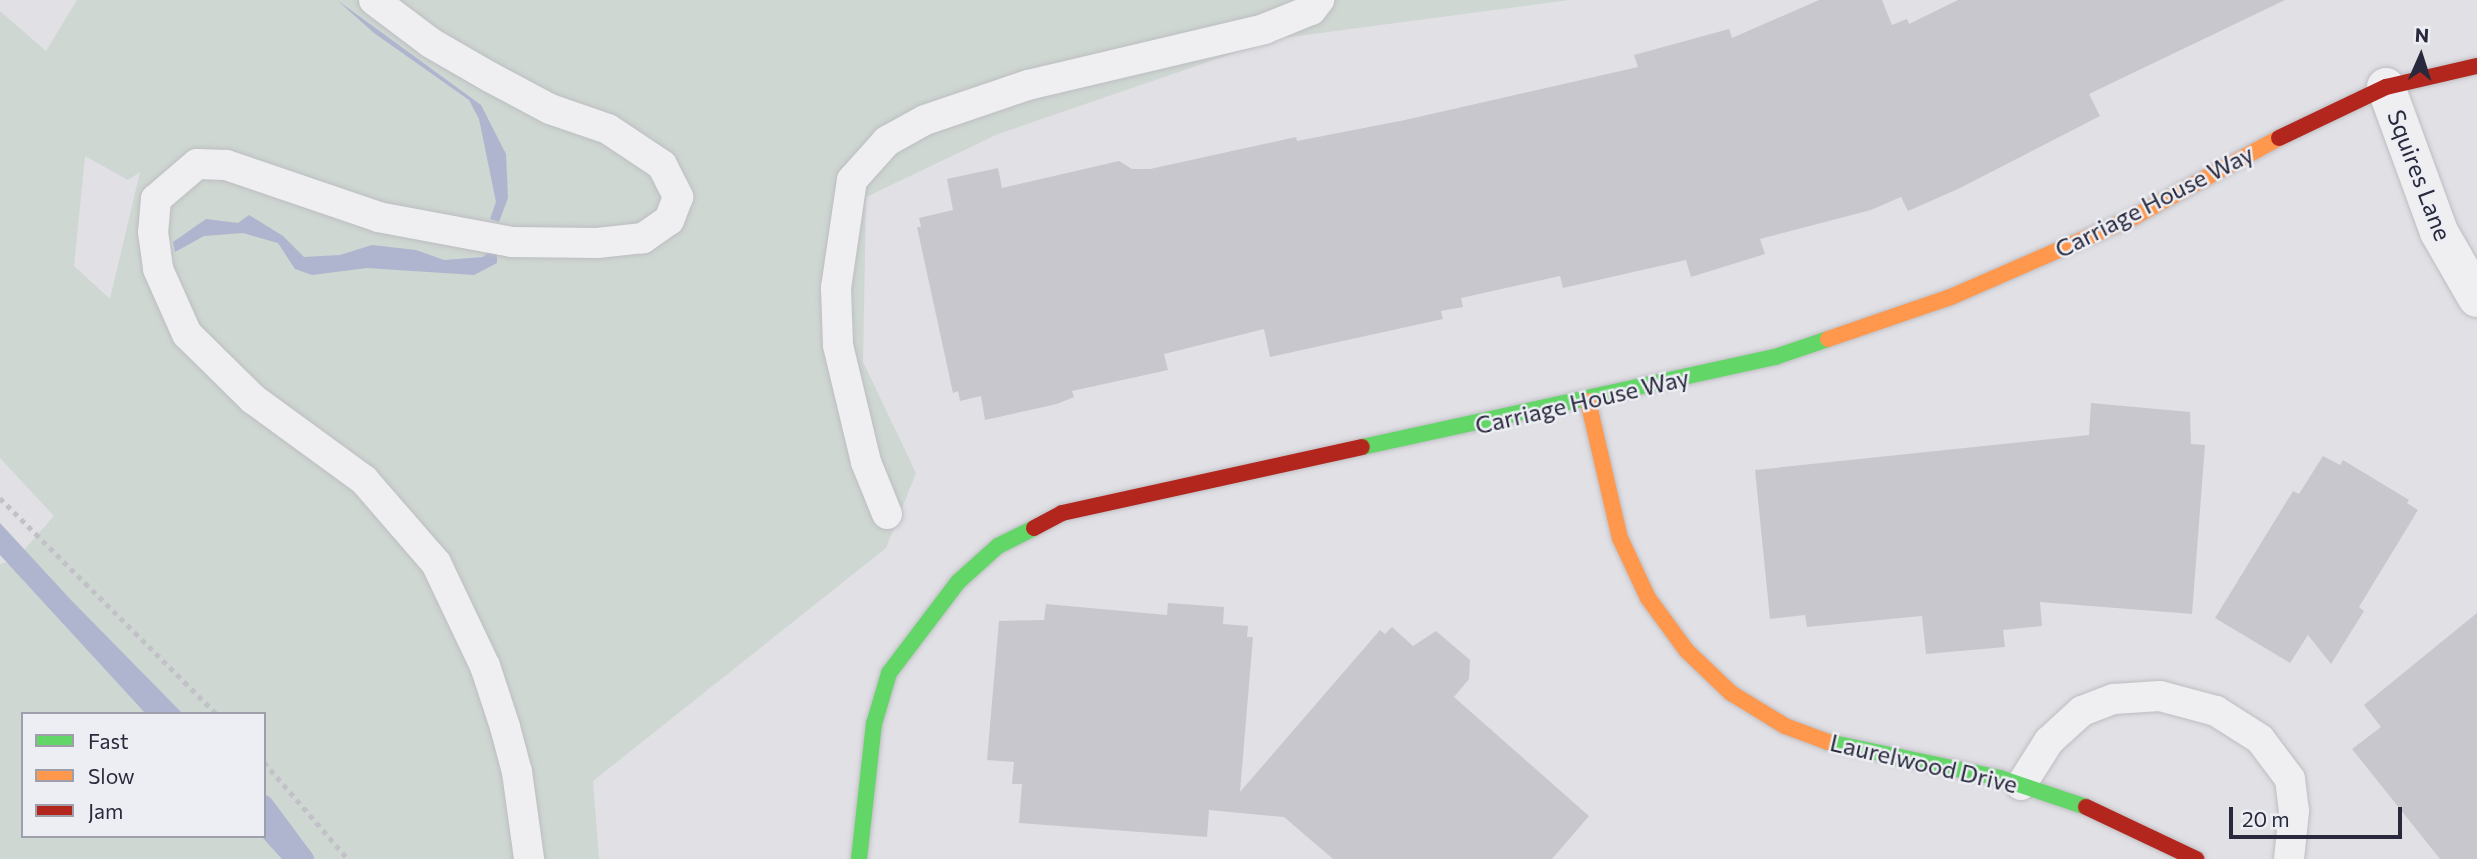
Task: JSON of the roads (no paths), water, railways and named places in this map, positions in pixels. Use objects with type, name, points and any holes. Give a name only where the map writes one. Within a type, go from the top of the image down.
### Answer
[{"type":"street","name":"Carriage House Way","points":[[859,859],[874,724],[889,673],[958,582],[998,546],[1062,513],[1588,401],[1775,357],[1951,297],[2134,217],[2272,142],[2386,87],[2477,66]]},
{"type":"street","name":"Squires Lane","points":[[2386,87],[2439,232],[2477,298]]},
{"type":"street","name":"Laurelwood Drive","points":[[1588,401],[1620,538],[1648,598],[1687,651],[1731,693],[1785,726],[1847,750],[2021,785],[2105,813],[2196,859]]},
{"type":"lane","points":[[374,0],[431,43],[491,77],[550,109],[608,128],[662,165],[678,197],[669,220],[643,238],[597,243],[512,242],[379,217],[226,165],[197,164],[156,199],[153,232],[158,269],[187,334],[253,399],[364,480],[436,563],[485,666],[505,727],[517,772],[528,859]]},
{"type":"lane","points":[[887,514],[866,462],[838,345],[836,288],[852,180],[887,141],[925,120],[1028,85],[1264,29],[1311,10],[1320,0]]},
{"type":"lane","points":[[2021,785],[2049,741],[2082,711],[2114,699],[2160,696],[2205,708],[2260,739],[2290,779],[2294,811],[2289,859]]},
{"type":"water","points":[[337,0],[481,105],[506,154],[508,198],[499,222],[490,219],[496,202],[479,119],[469,100],[374,33]]},
{"type":"water","points":[[249,215],[283,236],[304,257],[340,255],[372,245],[416,250],[444,260],[483,257],[489,251],[497,251],[497,263],[474,275],[367,268],[312,275],[295,269],[278,243],[243,233],[204,236],[175,252],[173,242],[206,219],[238,223]]},
{"type":"water","points":[[0,523],[181,712],[144,712],[0,555]]},
{"type":"water","points":[[266,818],[299,859],[282,859],[263,838],[266,838]]},
{"type":"waterway","points":[[266,807],[305,859]]}]
